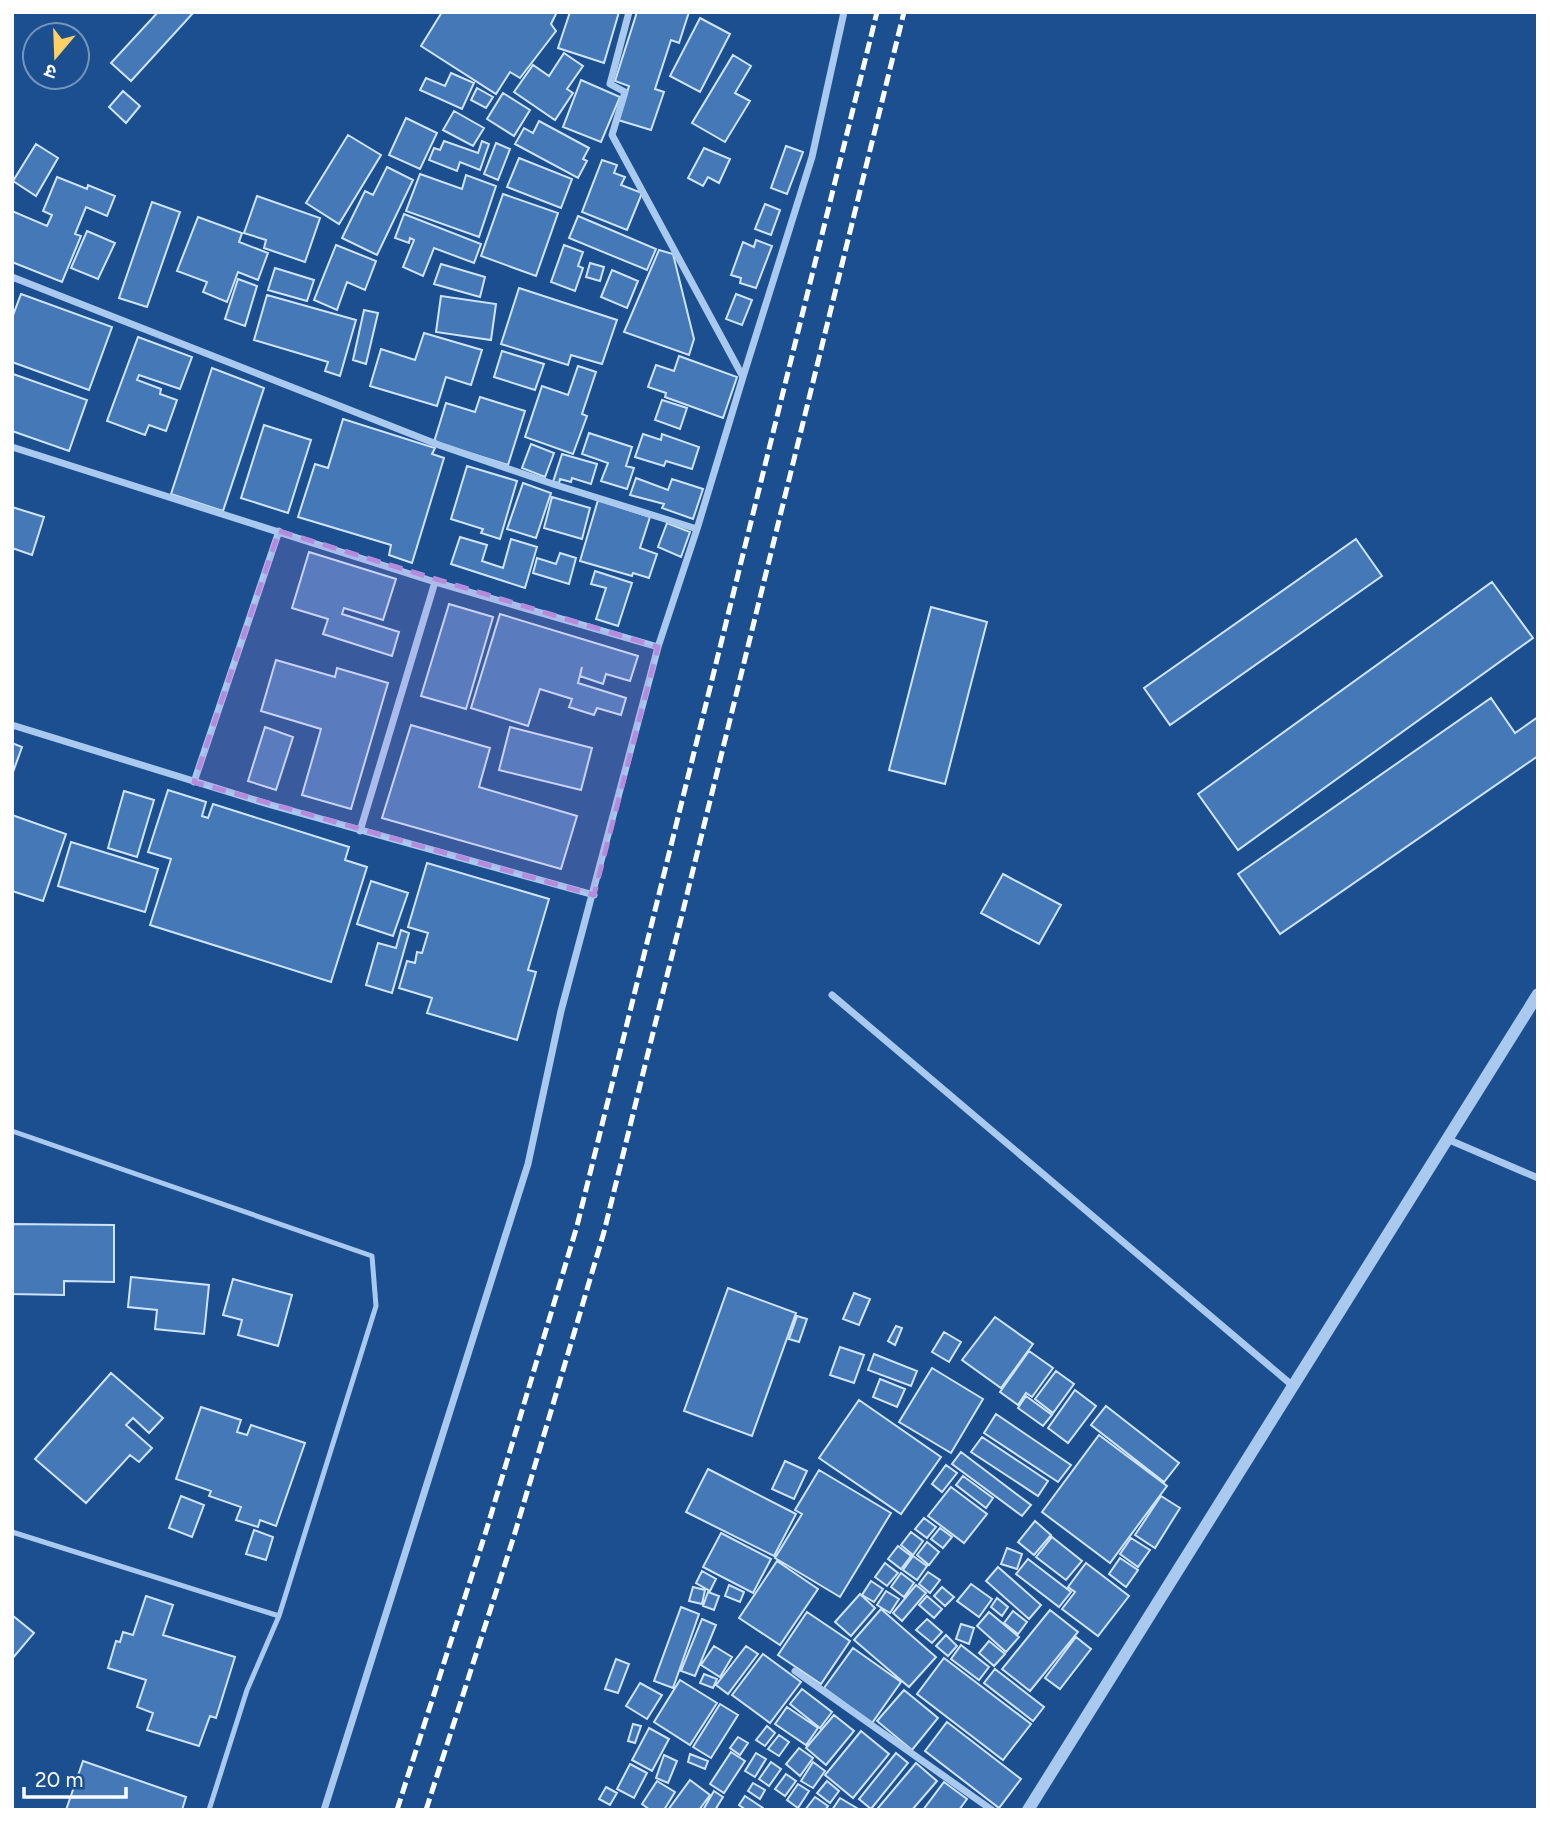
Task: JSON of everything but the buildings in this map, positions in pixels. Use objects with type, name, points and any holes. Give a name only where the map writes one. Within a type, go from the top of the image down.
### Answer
[{"type":"street","points":[[629,12],[610,84],[625,92],[612,135],[743,377]]},
{"type":"street","points":[[324,1810],[528,1164],[561,1011],[658,647],[698,529],[812,157],[844,12]]},
{"type":"street","points":[[12,277],[439,445],[698,529]]},
{"type":"street","points":[[12,447],[435,582],[658,647]]},
{"type":"street","points":[[194,782],[279,531]]},
{"type":"street","points":[[360,831],[435,582]]},
{"type":"street","points":[[12,725],[360,831],[594,895]]},
{"type":"street","points":[[1028,1810],[1538,994]]},
{"type":"street","points":[[832,995],[1293,1386]]},
{"type":"street","points":[[1447,1139],[1538,1178]]},
{"type":"street","points":[[795,1671],[992,1810]]},
{"type":"lane","points":[[12,1131],[372,1256],[376,1306],[279,1616],[247,1690],[209,1810]]},
{"type":"lane","points":[[12,1532],[279,1616]]},
{"type":"highlighted area","points":[[279,531],[658,647],[594,895],[194,782]]},
{"type":"railway","points":[[397,1810],[487,1528],[577,1226],[877,12]]},
{"type":"railway","points":[[426,1810],[514,1536],[604,1232],[904,12]]}]
